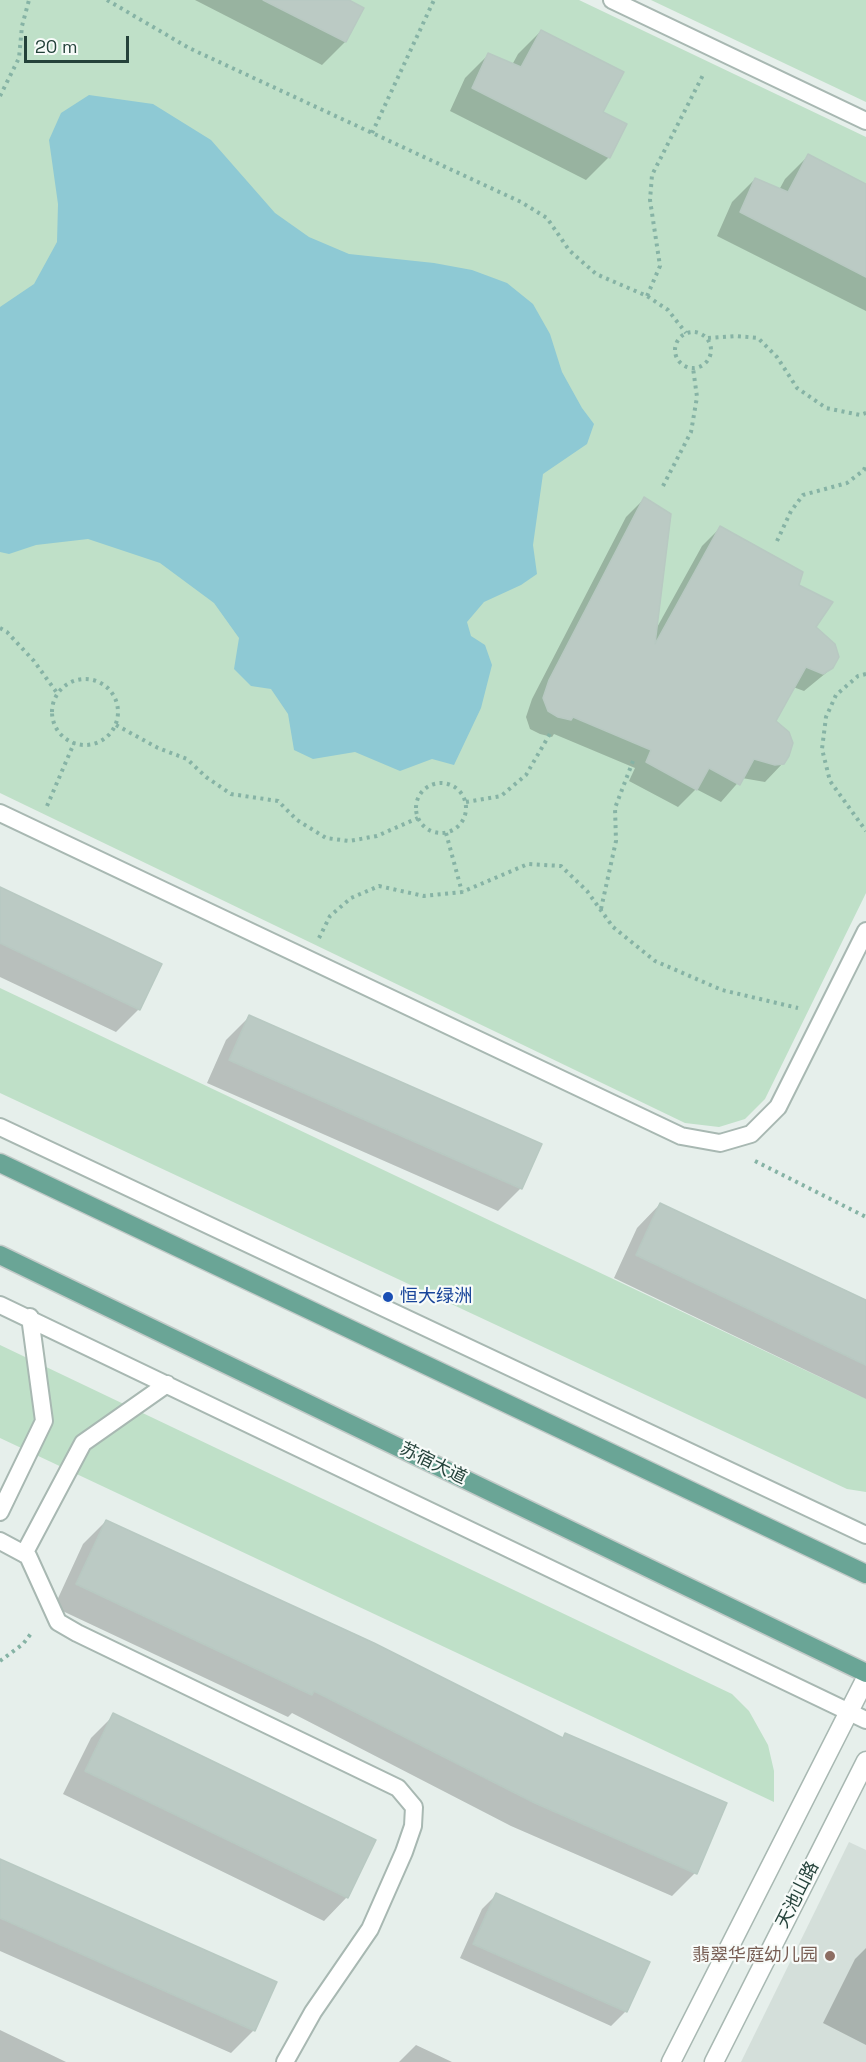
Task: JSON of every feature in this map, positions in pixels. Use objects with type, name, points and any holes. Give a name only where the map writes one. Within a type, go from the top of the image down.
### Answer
[{"type":"main road","points":[[0,1163],[866,1574]]},
{"type":"main road","name":"苏宿大道","points":[[0,1255],[866,1676]]},
{"type":"street","points":[[671,2062],[866,1676]]},
{"type":"street","name":"天池山路","points":[[714,2062],[866,1761]]},
{"type":"lane","points":[[612,0],[866,121]]},
{"type":"lane","points":[[0,813],[681,1137],[720,1143],[752,1134],[778,1107],[866,932]]},
{"type":"lane","points":[[0,1127],[866,1535]]},
{"type":"lane","points":[[0,1305],[30,1317],[866,1720]]},
{"type":"lane","points":[[0,1512],[44,1421],[30,1317]]},
{"type":"lane","points":[[24,1554],[82,1443],[167,1384]]},
{"type":"lane","points":[[0,1541],[24,1554],[35,1568],[58,1622],[77,1634],[398,1788],[414,1807],[413,1826],[404,1852],[370,1929],[313,2012],[285,2062]]},
{"type":"path","points":[[0,96],[19,58],[22,26],[29,0]]},
{"type":"path","points":[[107,0],[189,48],[521,202],[547,218],[569,250],[596,274],[647,296],[668,310],[686,333]]},
{"type":"path","points":[[372,133],[434,0]]},
{"type":"path","points":[[647,296],[660,266],[650,200],[652,175],[716,50]]},
{"type":"path","points":[[708,338],[712,349],[709,360],[693,368],[681,364],[675,353],[677,341],[686,333],[698,332],[708,338],[736,336],[758,338],[777,357],[797,388],[826,408],[860,415],[866,412]]},
{"type":"path","points":[[663,486],[691,432],[697,396],[693,368]]},
{"type":"path","points":[[777,542],[791,511],[803,495],[847,483],[864,470],[866,464]]},
{"type":"path","points":[[0,628],[8,632],[34,661],[57,693]]},
{"type":"path","points":[[866,674],[858,676],[836,695],[826,717],[822,749],[830,781],[866,831]]},
{"type":"path","points":[[86,679],[106,686],[117,704],[116,725],[101,742],[90,745],[74,743],[60,734],[54,725],[51,713],[57,693],[75,680],[86,679]]},
{"type":"path","points":[[116,725],[158,748],[187,759],[206,777],[231,794],[278,801],[297,820],[326,838],[349,841],[377,836],[418,818]]},
{"type":"path","points":[[466,802],[501,796],[526,775],[551,732]]},
{"type":"path","points":[[36,830],[74,743]]},
{"type":"path","points":[[600,910],[616,841],[615,808],[633,761]]},
{"type":"path","points":[[442,782],[458,788],[466,802],[465,819],[460,825],[446,833],[429,830],[418,818],[417,801],[426,787],[434,784],[442,782]]},
{"type":"path","points":[[446,833],[462,892]]},
{"type":"path","points":[[307,959],[330,916],[351,898],[379,886],[424,896],[462,892],[528,864],[561,866],[587,891],[613,927],[655,961],[722,990],[825,1014]]},
{"type":"path","points":[[720,1143],[866,1217]]},
{"type":"path","points":[[0,1661],[23,1644],[50,1605]]},
{"type":"shaded area","name":"翡翠华庭幼儿园","points":[[849,1842],[866,1850],[866,2062],[741,2062]]},
{"type":"green space","points":[[0,0],[579,0],[866,137],[866,893],[765,1099],[745,1119],[719,1127],[685,1123],[0,793]]},
{"type":"green space","points":[[651,0],[866,0],[866,102]]},
{"type":"green space","points":[[0,988],[866,1399],[866,1492],[847,1489],[0,1093]]},
{"type":"green space","points":[[0,1345],[732,1694],[749,1711],[768,1745],[774,1771],[774,1802],[0,1438]]},
{"type":"water","points":[[89,95],[153,104],[211,140],[275,213],[309,237],[349,254],[434,263],[472,270],[507,283],[533,304],[550,334],[562,372],[582,408],[594,424],[587,444],[543,474],[533,545],[537,574],[521,585],[484,602],[467,622],[471,636],[485,645],[492,665],[481,708],[454,765],[432,759],[400,771],[355,752],[313,759],[294,750],[288,714],[271,689],[251,686],[234,669],[239,638],[214,603],[160,563],[88,539],[36,545],[9,554],[0,552],[0,307],[34,284],[57,242],[58,204],[49,140],[61,113]]},
{"type":"building","points":[[263,0],[349,0],[364,8],[346,42]]},
{"type":"building","points":[[541,30],[624,72],[603,112],[627,124],[610,158],[472,88],[488,53],[521,67]]},
{"type":"building","points":[[808,154],[866,184],[866,277],[740,212],[755,178],[788,192]]},
{"type":"building","points":[[644,497],[671,514],[655,644],[720,526],[803,572],[799,585],[833,602],[816,627],[835,644],[839,657],[833,668],[823,674],[806,667],[776,721],[789,732],[793,743],[789,756],[784,764],[775,765],[754,759],[740,785],[709,768],[697,790],[646,762],[651,750],[573,717],[571,720],[558,717],[548,711],[543,698],[549,680]]},
{"type":"building","points":[[0,887],[162,964],[140,1010],[0,943]]},
{"type":"building","points":[[249,1015],[542,1144],[522,1189],[229,1060]]},
{"type":"building","points":[[660,1203],[866,1300],[866,1365],[636,1255]]},
{"type":"building","points":[[106,1520],[374,1643],[563,1738],[565,1733],[727,1803],[697,1874],[535,1803],[314,1691],[312,1695],[76,1584]]},
{"type":"building","points":[[113,1713],[376,1840],[348,1898],[85,1771]]},
{"type":"building","points":[[0,1859],[277,1982],[255,2031],[0,1918]]},
{"type":"building","points":[[496,1893],[650,1962],[627,2012],[473,1944]]},
{"type":"place","name":"恒大绿洲","points":[[388,1297]]},
{"type":"place","name":"翡翠华庭幼儿园","points":[[830,1956]]}]
